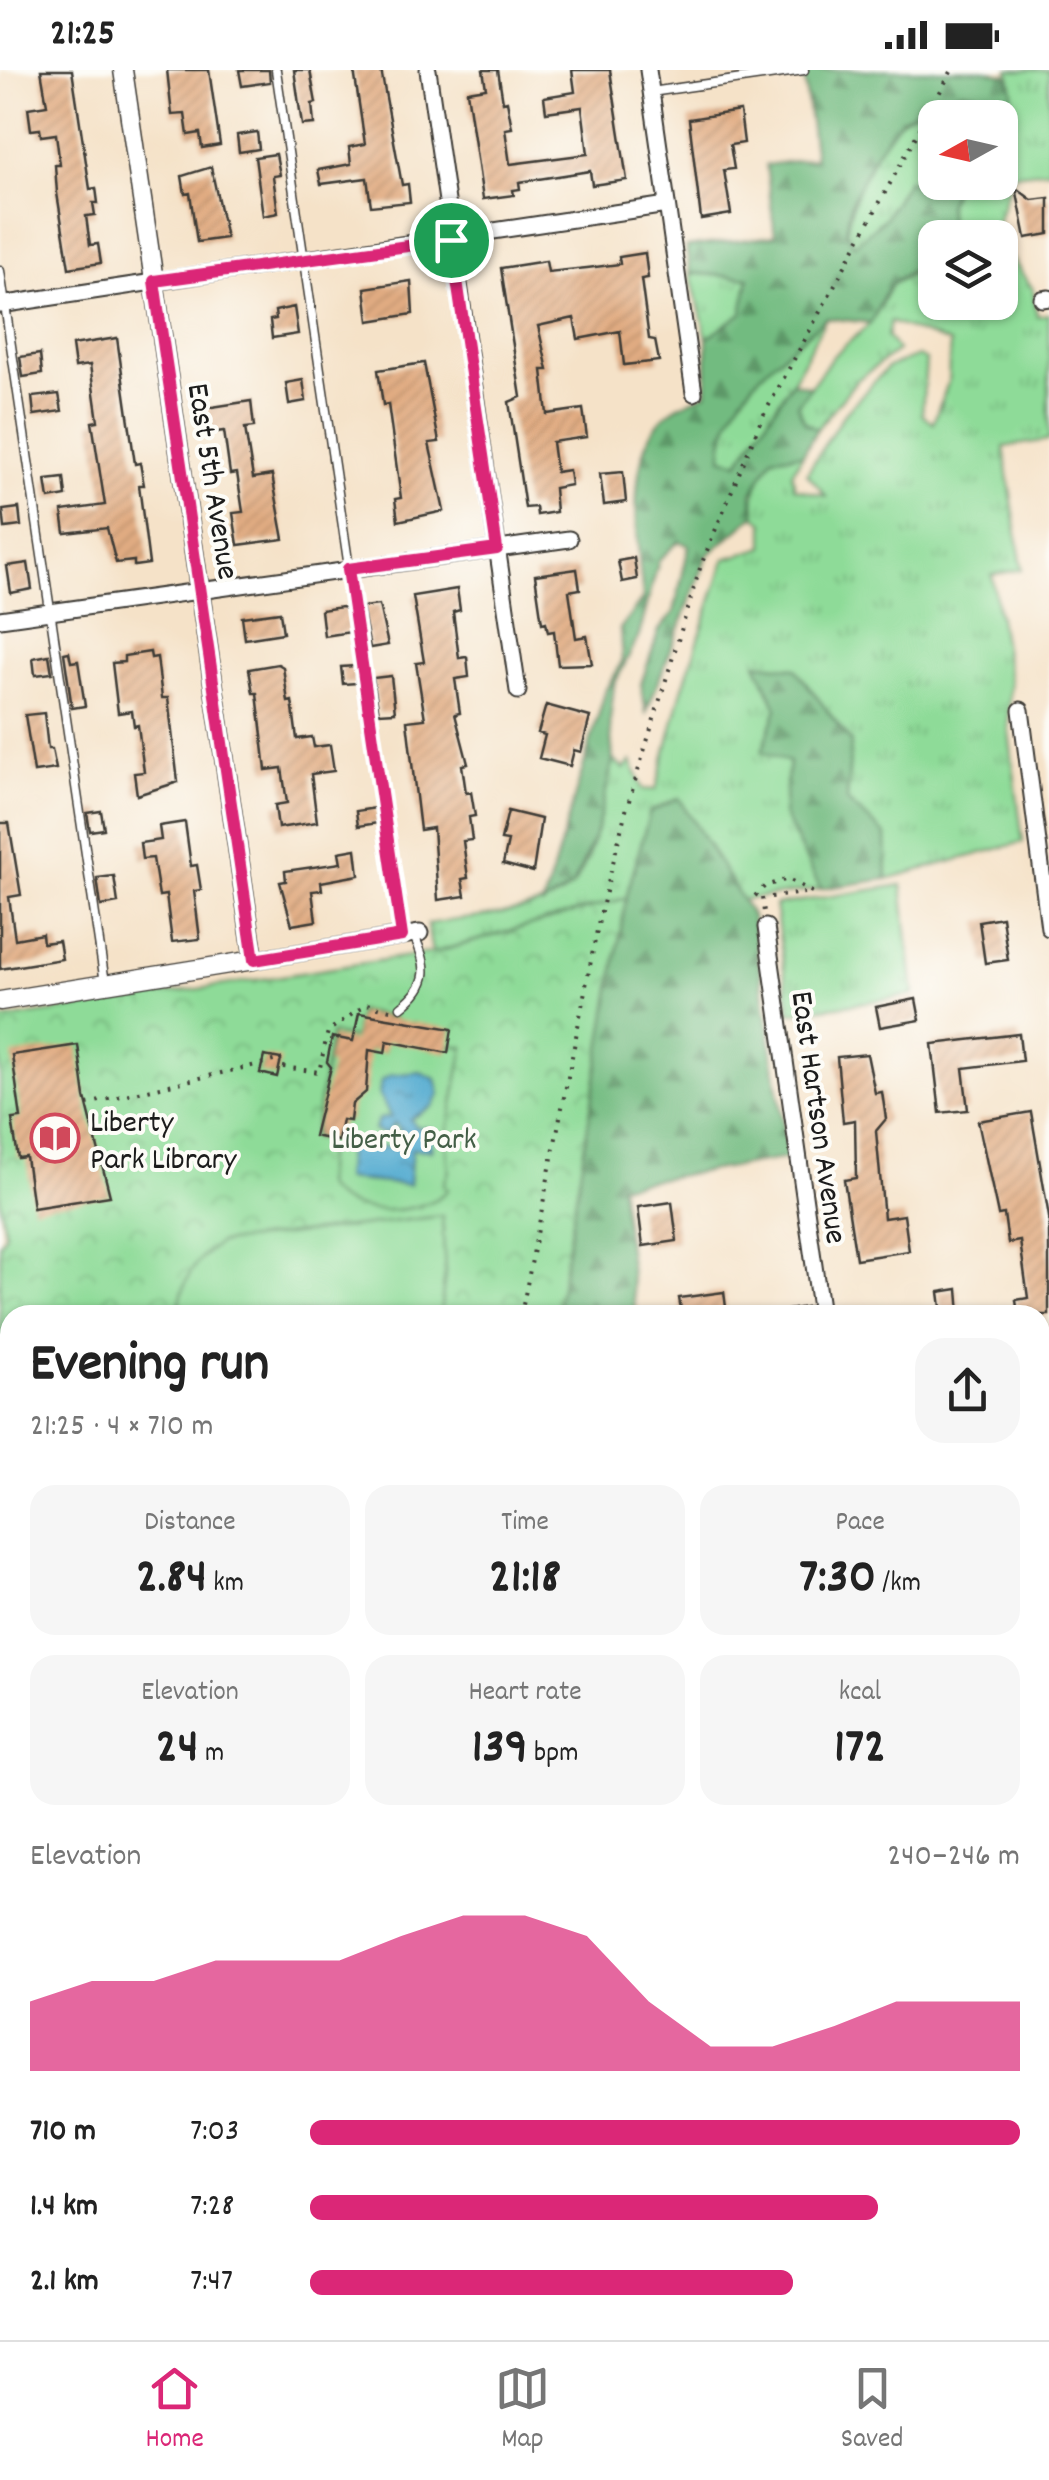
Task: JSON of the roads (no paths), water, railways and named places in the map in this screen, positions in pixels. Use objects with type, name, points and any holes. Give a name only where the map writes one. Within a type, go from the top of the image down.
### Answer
[{"type":"street","name":"East 5th Avenue","points":[[124,70],[254,960]]},
{"type":"street","points":[[428,70],[518,691]]},
{"type":"street","points":[[648,70],[694,394]]},
{"type":"street","points":[[3,305],[451,240],[667,204]]},
{"type":"street","points":[[0,619],[569,539]]},
{"type":"street","points":[[1022,710],[1049,928]]},
{"type":"street","name":"East Hartson Avenue","points":[[766,927],[820,1305]]},
{"type":"street","points":[[0,1000],[412,935]]},
{"type":"lane","points":[[276,70],[348,569],[412,935],[428,968],[426,980],[401,1007]]},
{"type":"lane","points":[[651,92],[804,70]]},
{"type":"lane","points":[[0,271],[105,983]]},
{"type":"lane","points":[[303,2340],[331,2340]]},
{"type":"water","points":[[420,1072],[436,1079],[440,1094],[433,1106],[410,1119],[416,1127],[433,1129],[431,1150],[412,1149],[409,1185],[344,1179],[348,1144],[398,1148],[400,1130],[395,1123],[385,1134],[374,1130],[379,1119],[391,1117],[379,1095],[381,1081],[391,1075]]},
{"type":"place","name":"Liberty Park Library","points":[[55,1138]]},
{"type":"park label","name":"Liberty Park","points":[[404,1137]]}]
